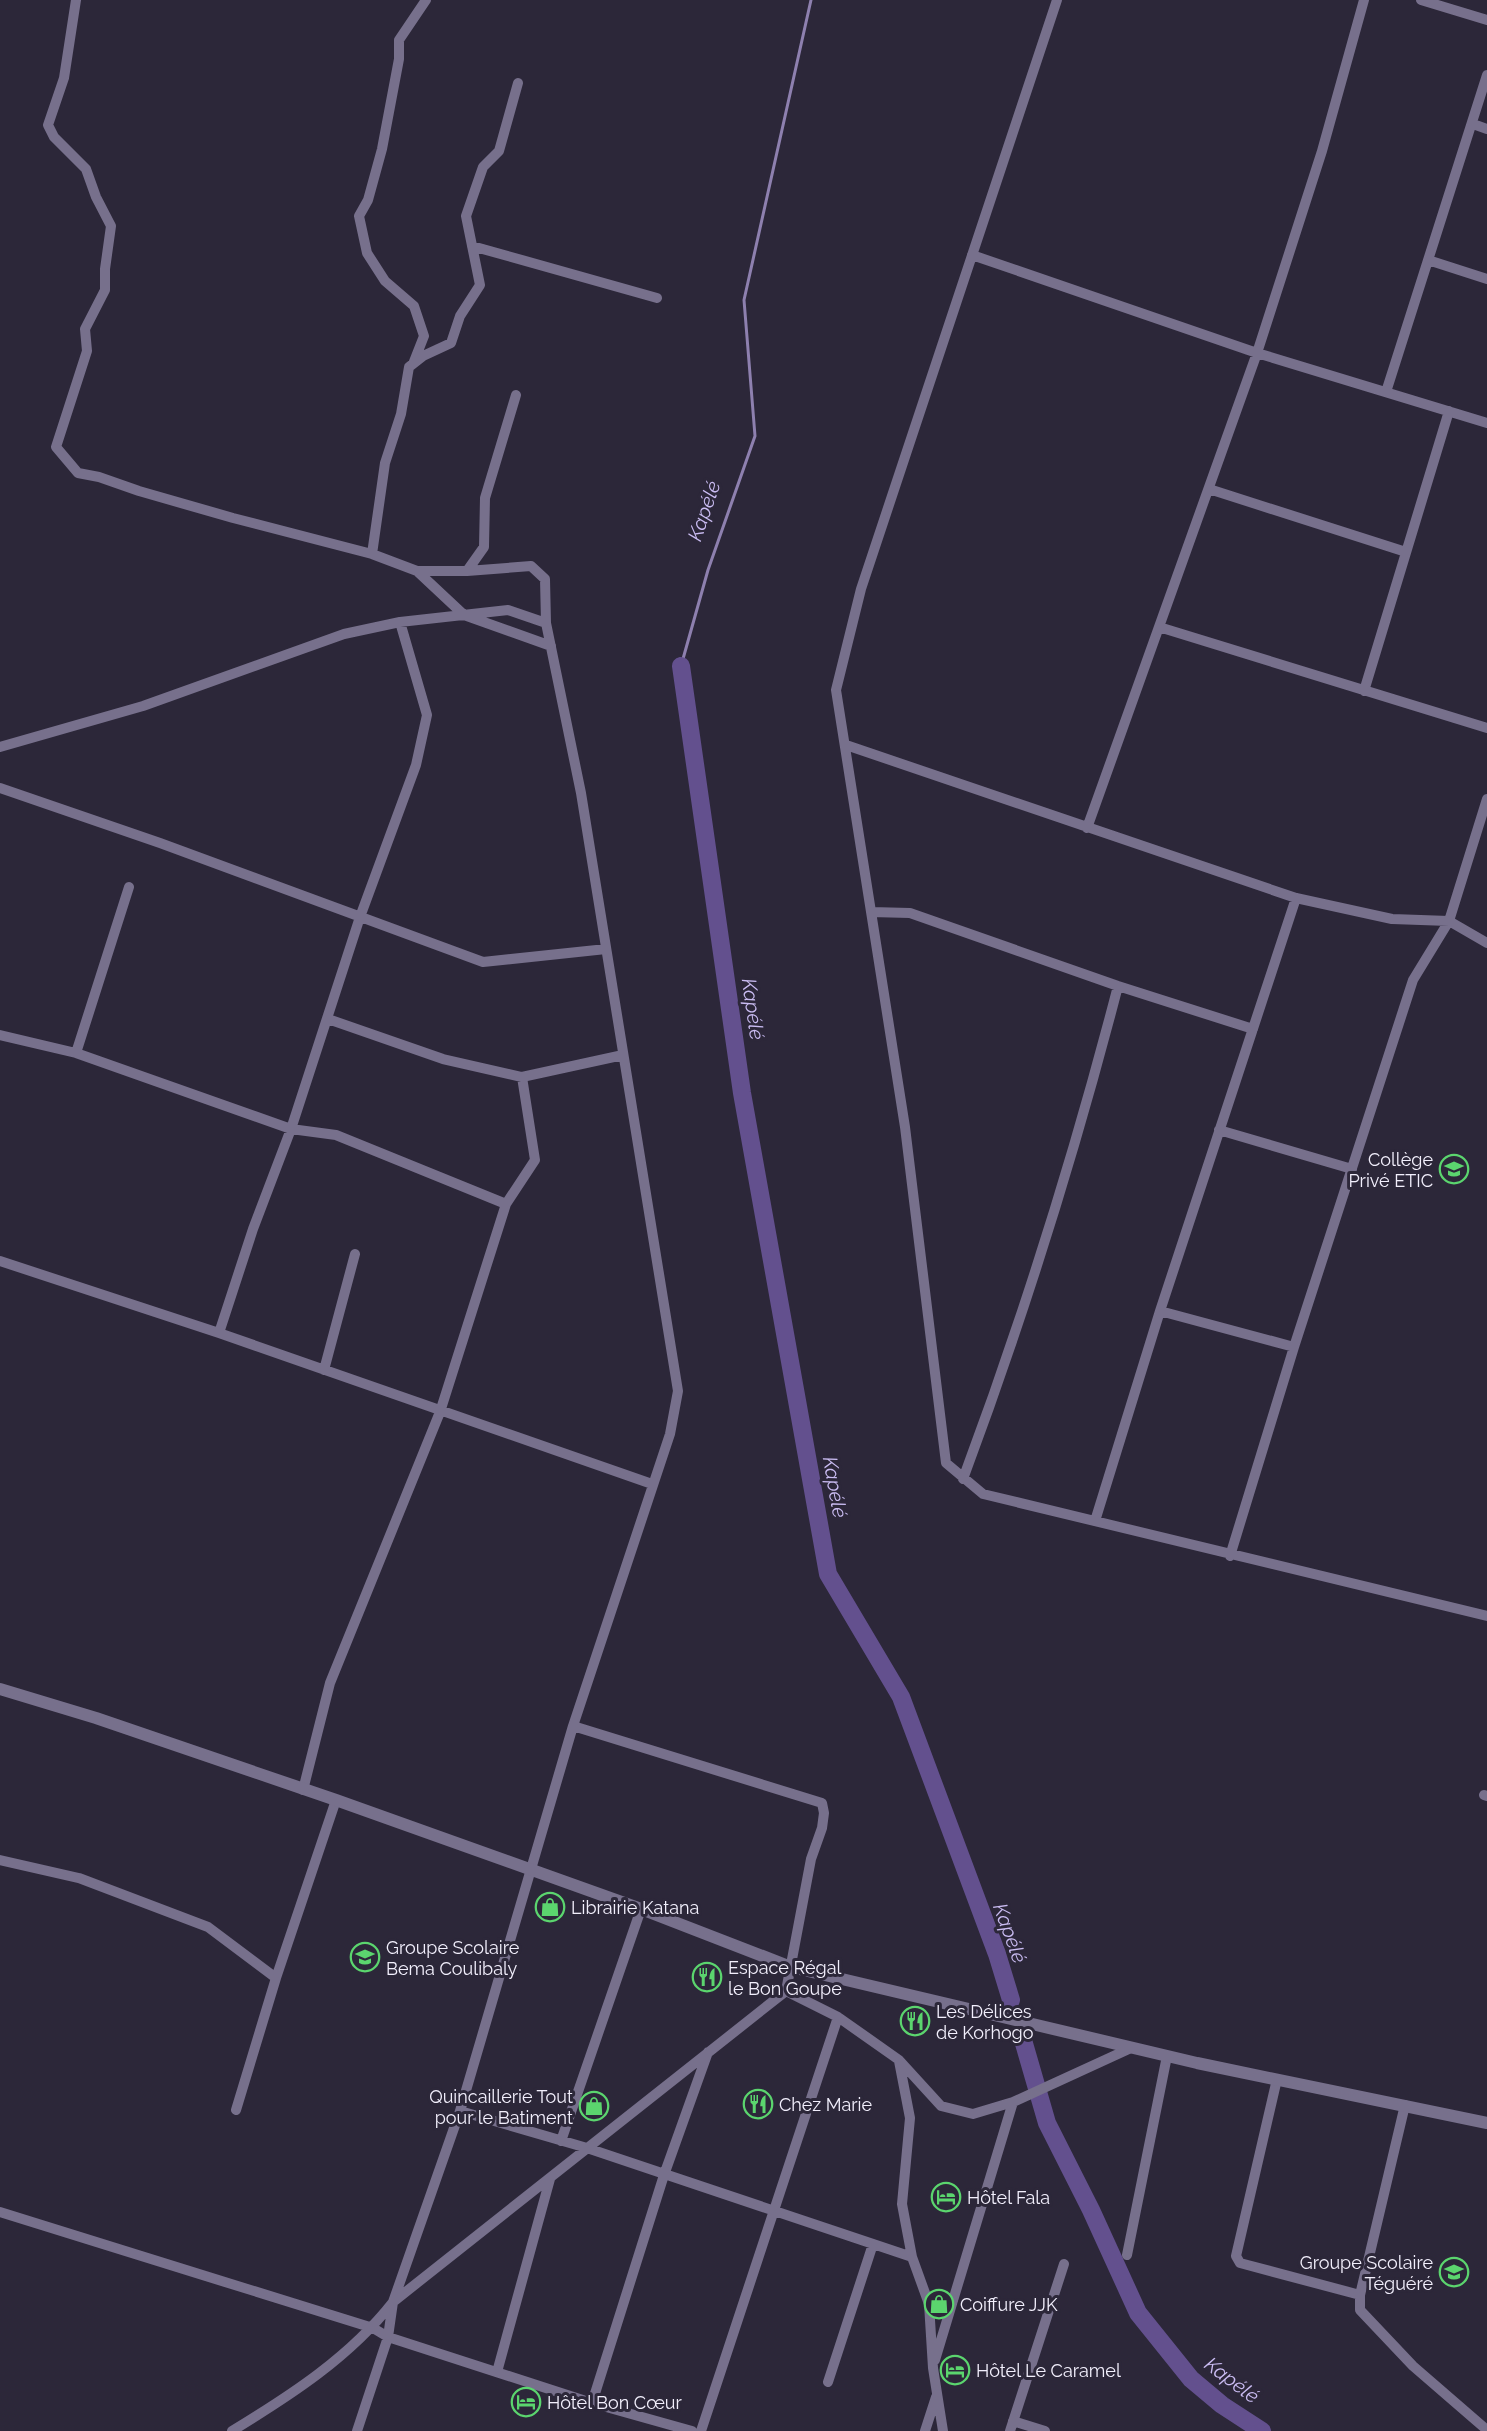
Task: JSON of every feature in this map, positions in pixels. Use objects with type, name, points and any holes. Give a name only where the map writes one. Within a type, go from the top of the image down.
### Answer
[{"type":"street","points":[[76,0],[64,78],[48,125],[54,137],[86,169],[96,198],[111,226],[105,269],[105,290],[85,329],[87,351],[56,447],[78,473],[99,477],[138,492],[372,554],[417,571],[467,571],[531,566],[545,579],[546,623],[581,793],[678,1391],[670,1434],[573,1726],[460,2110],[393,2302],[388,2337],[357,2431]]},
{"type":"street","points":[[413,364],[424,336],[414,306],[385,281],[367,253],[359,216],[368,200],[382,149],[399,59],[399,40],[426,0]]},
{"type":"street","points":[[1057,0],[861,589],[836,690],[905,1127],[946,1463],[983,1494],[1230,1556],[1487,1616]]},
{"type":"street","points":[[1087,828],[1257,353],[1322,151],[1364,0]]},
{"type":"street","points":[[1421,0],[1487,20]]},
{"type":"street","points":[[1386,392],[1487,75]]},
{"type":"street","points":[[372,554],[384,462],[401,414],[409,367],[423,356],[451,343],[460,316],[480,285],[466,216],[483,167],[499,151],[518,83]]},
{"type":"street","points":[[1473,124],[1487,129]]},
{"type":"street","points":[[472,246],[657,298]]},
{"type":"street","points":[[972,255],[1257,353],[1487,423]]},
{"type":"street","points":[[1428,260],[1487,279]]},
{"type":"street","points":[[467,571],[484,547],[485,498],[516,395]]},
{"type":"street","points":[[1364,691],[1449,411]]},
{"type":"street","points":[[1209,489],[1406,552]]},
{"type":"street","points":[[417,571],[464,615],[551,646]]},
{"type":"street","points":[[0,747],[142,706],[344,634],[400,622],[508,610],[546,623]]},
{"type":"street","points":[[219,1334],[253,1229],[291,1129],[360,917],[416,765],[427,715],[400,622]]},
{"type":"street","points":[[1159,627],[1487,728]]},
{"type":"street","points":[[846,745],[1296,898],[1392,919],[1449,921],[1487,943]]},
{"type":"street","points":[[0,788],[160,843],[483,962],[606,949]]},
{"type":"street","points":[[1230,1556],[1294,1347],[1413,980],[1449,921],[1487,799]]},
{"type":"street","points":[[76,1053],[129,887]]},
{"type":"street","points":[[1095,1521],[1160,1311],[1296,898]]},
{"type":"street","points":[[872,912],[910,913],[1118,986],[1253,1029]]},
{"type":"street","points":[[963,1479],[994,1395],[1091,1089],[1118,986]]},
{"type":"street","points":[[328,1019],[443,1059],[522,1077],[623,1055]]},
{"type":"street","points":[[0,1035],[76,1053],[291,1129],[336,1135],[506,1204]]},
{"type":"street","points":[[303,1790],[330,1683],[440,1412],[506,1204],[535,1160],[522,1077]]},
{"type":"street","points":[[1219,1130],[1352,1169]]},
{"type":"street","points":[[324,1370],[355,1254]]},
{"type":"street","points":[[0,1261],[219,1334],[652,1484]]},
{"type":"street","points":[[1160,1311],[1294,1347]]},
{"type":"street","points":[[0,1689],[96,1718],[336,1800],[641,1909],[791,1966],[1131,2048],[1487,2123]]},
{"type":"street","points":[[232,2431],[290,2395],[346,2352],[373,2328],[393,2302],[786,1992],[811,1859],[822,1828],[824,1813],[822,1803],[573,1726]]},
{"type":"street","points":[[236,2110],[276,1978],[336,1800]]},
{"type":"street","points":[[0,1860],[79,1878],[208,1926],[276,1978]]},
{"type":"street","points":[[561,2141],[641,1909]]},
{"type":"street","points":[[786,1992],[838,2017],[899,2060],[941,2106],[973,2114],[1013,2102],[1131,2048]]},
{"type":"street","points":[[701,2431],[838,2017]]},
{"type":"street","points":[[592,2403],[664,2175],[708,2052]]},
{"type":"street","points":[[1127,2254],[1167,2056]]},
{"type":"street","points":[[899,2060],[910,2118],[902,2204],[912,2257],[929,2304],[933,2368],[943,2431]]},
{"type":"street","points":[[1276,2079],[1236,2256],[1240,2263],[1360,2295]]},
{"type":"street","points":[[933,2368],[1013,2102]]},
{"type":"street","points":[[1405,2105],[1360,2295],[1360,2310],[1413,2366],[1487,2430]]},
{"type":"street","points":[[460,2110],[587,2148],[912,2257]]},
{"type":"street","points":[[497,2372],[550,2179]]},
{"type":"street","points":[[0,2212],[373,2328],[388,2337],[592,2403],[692,2431]]},
{"type":"street","points":[[828,2382],[873,2244]]},
{"type":"street","points":[[1045,2431],[1011,2426],[1064,2264]]},
{"type":"street","points":[[925,2431],[936,2393]]},
{"type":"waterway","name":"Kapélé","points":[[681,666],[708,570],[755,436],[744,300],[811,0]]},
{"type":"waterway","name":"Kapélé","points":[[681,666],[742,1093],[828,1574],[901,1697],[997,1954],[1011,2000]]},
{"type":"waterway","name":"Kapélé","points":[[1023,2040],[1047,2123],[1091,2210],[1138,2313],[1191,2379],[1222,2405],[1262,2431]]},
{"type":"place","name":"Collège Privé ETIC","points":[[1454,1169]]},
{"type":"place","name":"Librairie Katana","points":[[550,1907]]},
{"type":"place","name":"Groupe Scolaire Bema Coulibaly","points":[[365,1957]]},
{"type":"place","name":"Espace Régal le Bon Goupe","points":[[707,1977]]},
{"type":"place","name":"Les Délices de Korhogo","points":[[915,2021]]},
{"type":"place","name":"Chez Marie","points":[[758,2104]]},
{"type":"place","name":"Quincaillerie Tout pour le Batiment","points":[[594,2106]]},
{"type":"place","name":"Hôtel Fala","points":[[946,2197]]},
{"type":"place","name":"Groupe Scolaire Téguéré","points":[[1454,2272]]},
{"type":"place","name":"Coiffure JJK","points":[[939,2304]]},
{"type":"place","name":"Hôtel Le Caramel","points":[[955,2370]]},
{"type":"place","name":"Hôtel Bon Cœur","points":[[526,2402]]}]
